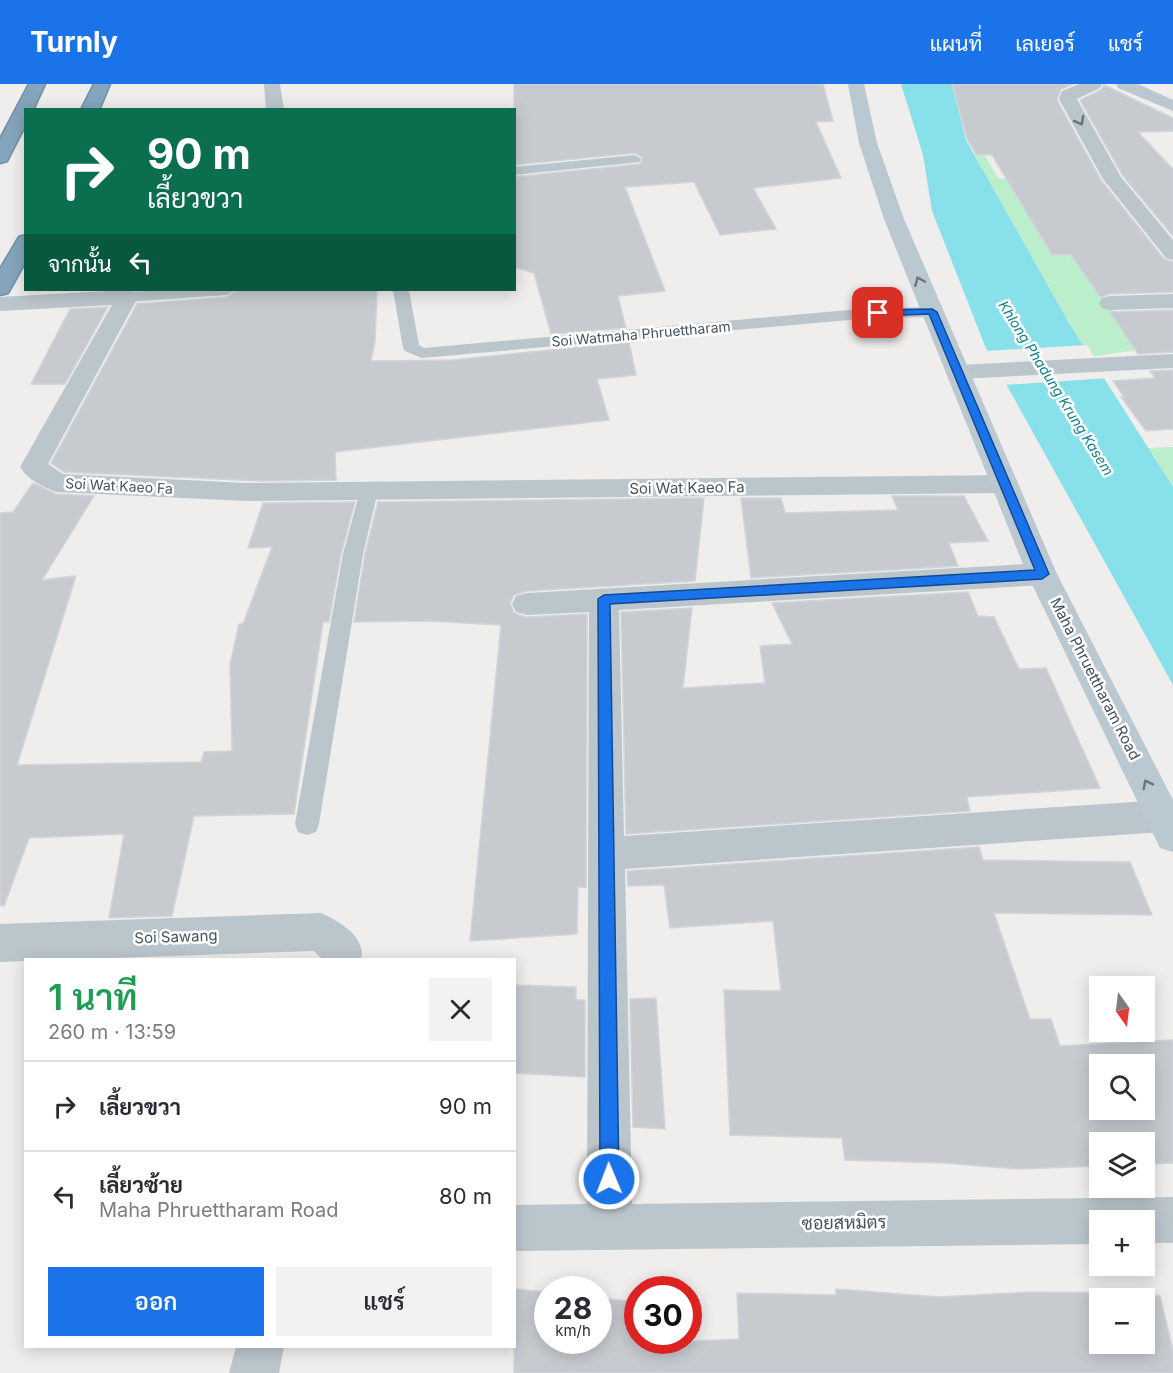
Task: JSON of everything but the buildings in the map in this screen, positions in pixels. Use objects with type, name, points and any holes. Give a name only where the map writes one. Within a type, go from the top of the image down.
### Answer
[{"type":"highway","points":[[25,108],[37,84]]},
{"type":"highway","points":[[91,108],[102,84]]},
{"type":"highway","points":[[0,157],[24,110]]},
{"type":"highway","points":[[0,288],[24,245]]},
{"type":"main road","name":"Maha Phruettharam Road","points":[[856,84],[868,143],[894,219],[1042,574],[1168,826]]},
{"type":"main road","points":[[1124,84],[1173,106]]},
{"type":"street","points":[[272,84],[275,108]]},
{"type":"street","points":[[1094,84],[1071,92],[1068,94],[1068,99],[1113,179],[1173,254]]},
{"type":"street","points":[[0,304],[127,297]]},
{"type":"street","name":"Soi Wat Kaeo Fa","points":[[127,297],[33,467],[57,483],[246,492],[1005,484]]},
{"type":"street","points":[[1110,303],[1173,301]]},
{"type":"street","points":[[959,372],[1173,361]]},
{"type":"street","points":[[527,604],[1042,574]]},
{"type":"street","points":[[604,599],[610,1225]]},
{"type":"street","points":[[606,854],[1168,826]]},
{"type":"street","name":"Soi Sawang","points":[[0,944],[321,932],[343,956]]},
{"type":"street","name":"ซอยสหมิตร","points":[[516,1228],[610,1225],[1173,1220]]},
{"type":"street","points":[[254,1373],[260,1348]]},
{"type":"lane","points":[[516,171],[635,159]]},
{"type":"lane","points":[[127,297],[213,291]]},
{"type":"lane","name":"Soi Watmaha Phruettharam","points":[[401,291],[411,348],[422,352],[860,314],[932,312]]},
{"type":"lane","points":[[307,824],[353,554],[369,490]]},
{"type":"green space","points":[[974,154],[984,154],[998,178],[1006,179],[1052,255],[1075,257],[1138,344],[1137,350],[1091,357],[1069,323]]},
{"type":"green space","points":[[1173,447],[1173,487],[1148,448]]},
{"type":"water","name":"Khlong Phadung Krung Kasem","points":[[901,84],[952,84],[966,140],[1069,323],[1173,487],[1173,685],[985,346],[932,211],[923,155]]},
{"type":"pier","points":[[1087,345],[1108,378],[1003,385],[985,351]]},
{"type":"route","points":[[609,1179],[604,599],[1042,574],[932,312],[878,313]]}]
